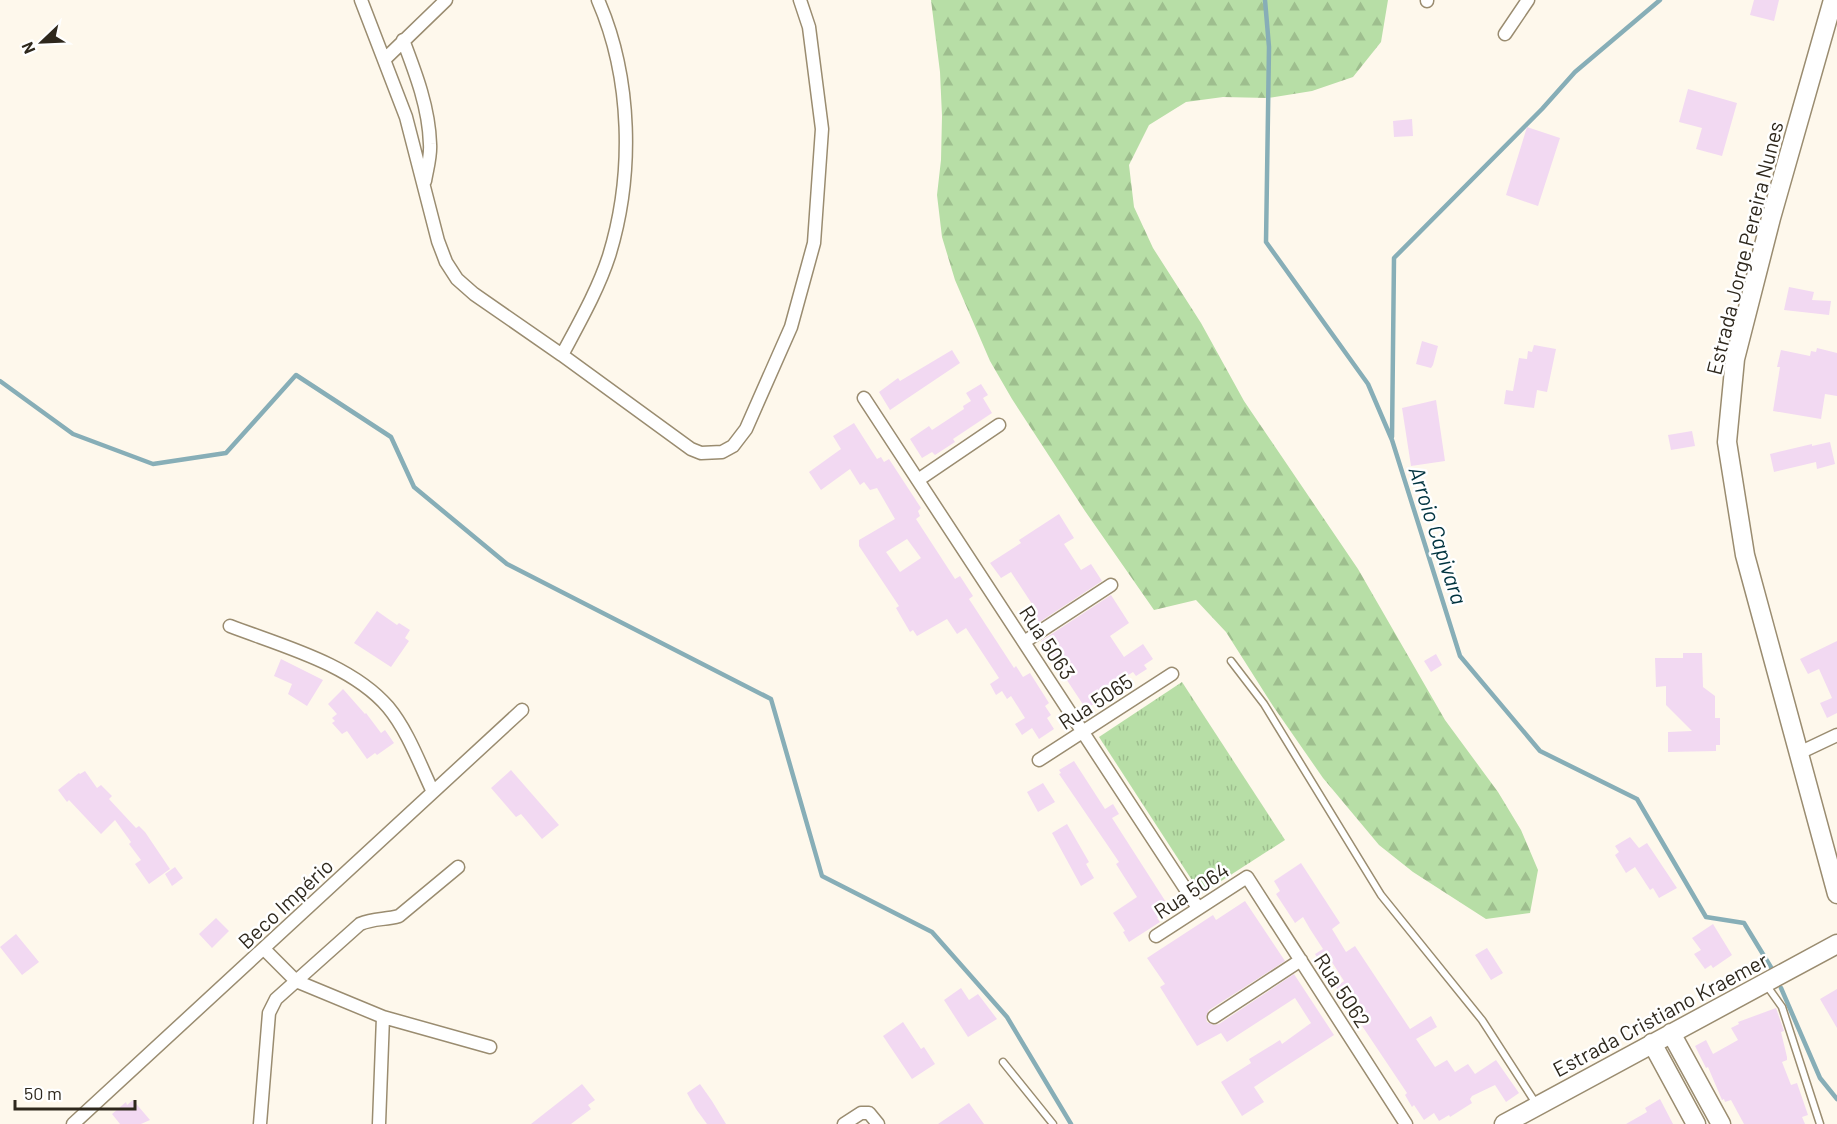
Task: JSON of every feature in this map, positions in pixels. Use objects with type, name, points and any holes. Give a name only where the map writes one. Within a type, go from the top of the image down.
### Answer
[{"type":"street","points":[[361,0],[406,117],[438,241],[446,262],[458,279],[474,294],[691,449],[701,453],[722,452],[741,438],[791,327],[814,243],[822,129],[809,27],[800,0]]},
{"type":"street","points":[[385,59],[446,0]]},
{"type":"street","points":[[562,355],[591,298],[608,257],[618,223],[623,187],[625,150],[620,76],[614,45],[598,0]]},
{"type":"street","points":[[1505,34],[1528,0]]},
{"type":"street","name":"Estrada Jorge Pereira Nunes","points":[[1833,0],[1771,218],[1735,359],[1727,442],[1745,555],[1837,894]]},
{"type":"street","points":[[404,40],[424,99],[428,123],[430,145],[424,185]]},
{"type":"street","name":"Rua 5063","points":[[864,398],[1198,908]]},
{"type":"street","points":[[918,480],[999,425]]},
{"type":"street","points":[[1024,642],[1111,585]]},
{"type":"street","points":[[230,626],[324,663],[366,685],[389,708],[433,792]]},
{"type":"street","name":"Rua 5065","points":[[1039,760],[1172,674]]},
{"type":"street","name":"Beco Império","points":[[74,1124],[522,710]]},
{"type":"street","points":[[1799,753],[1837,735]]},
{"type":"street","points":[[260,1124],[269,1013],[276,999],[360,924],[373,918],[387,920],[399,916],[458,867]]},
{"type":"street","name":"Rua 5064","points":[[1156,936],[1247,876]]},
{"type":"street","name":"Rua 5062","points":[[1247,876],[1406,1124]]},
{"type":"street","name":"Estrada Cristiano Kraemer","points":[[1504,1124],[1837,944]]},
{"type":"street","points":[[264,950],[296,981],[383,1017],[490,1047]]},
{"type":"street","points":[[1214,1017],[1301,960]]},
{"type":"street","points":[[379,1124],[383,1017]]},
{"type":"street","points":[[1671,1033],[1721,1124]]},
{"type":"street","points":[[1652,1043],[1696,1124]]},
{"type":"street","points":[[844,1124],[861,1113],[869,1113],[878,1124]]},
{"type":"lane","points":[[1230,661],[1264,704],[1381,895],[1482,1020],[1538,1106]]},
{"type":"lane","points":[[1765,983],[1782,1007],[1820,1124]]},
{"type":"lane","points":[[1003,1062],[1053,1124]]},
{"type":"green space","points":[[931,0],[1388,0],[1381,42],[1353,77],[1312,91],[1268,98],[1223,97],[1186,102],[1149,125],[1129,165],[1134,207],[1153,248],[1201,323],[1244,401],[1358,569],[1445,720],[1498,792],[1521,830],[1538,870],[1530,913],[1486,919],[1413,872],[1379,845],[1323,778],[1273,706],[1226,632],[1196,600],[1154,610],[1085,511],[990,361],[955,280],[942,237],[937,195],[941,160],[940,72]]},
{"type":"green space","points":[[1182,682],[1285,840],[1201,894],[1099,737]]},
{"type":"building","points":[[1754,0],[1779,0],[1774,21],[1750,15]]},
{"type":"building","points":[[1688,89],[1737,103],[1722,156],[1696,149],[1702,128],[1679,122]]},
{"type":"building","points":[[1412,119],[1413,136],[1394,137],[1393,121]]},
{"type":"building","points":[[1527,127],[1560,138],[1538,206],[1506,195]]},
{"type":"building","points":[[1789,287],[1814,292],[1812,300],[1831,301],[1829,315],[1784,310]]},
{"type":"building","points":[[1422,341],[1438,346],[1431,368],[1416,364]]},
{"type":"building","points":[[1534,345],[1556,349],[1547,392],[1537,390],[1534,408],[1504,404],[1506,390],[1513,391],[1519,358],[1527,359],[1528,351],[1532,352]]},
{"type":"building","points":[[1817,348],[1837,353],[1837,396],[1825,394],[1821,419],[1773,411],[1781,350],[1810,356],[1811,351],[1816,352]]},
{"type":"building","points":[[952,350],[960,363],[890,410],[879,392],[898,378],[900,381]]},
{"type":"building","points":[[981,384],[988,395],[983,398],[992,413],[953,439],[955,442],[935,455],[932,452],[922,458],[910,439],[929,426],[932,430],[964,409],[963,406],[971,401],[966,393]]},
{"type":"building","points":[[1436,400],[1445,461],[1411,466],[1402,408]]},
{"type":"building","points":[[854,423],[877,459],[881,457],[884,462],[889,459],[921,508],[918,511],[920,516],[916,519],[955,579],[960,576],[973,596],[969,599],[1014,668],[1016,666],[1023,677],[1030,673],[1049,703],[1045,706],[1051,715],[1047,718],[1054,729],[1039,739],[1032,728],[1022,735],[1015,724],[1025,718],[1011,696],[1007,699],[1002,691],[996,695],[990,684],[999,678],[966,628],[957,634],[947,619],[917,636],[913,630],[910,632],[896,608],[899,606],[859,546],[859,540],[895,519],[877,488],[870,490],[864,482],[860,485],[850,469],[821,490],[809,472],[841,449],[833,436]],"holes":[[[907,539],[921,558],[900,572],[886,552]]]},
{"type":"building","points":[[1692,431],[1695,446],[1671,450],[1668,435]]},
{"type":"building","points":[[1830,442],[1835,464],[1817,469],[1816,462],[1774,472],[1770,454]]},
{"type":"building","points":[[1059,514],[1074,538],[1064,544],[1081,570],[1091,564],[1102,581],[1032,627],[1022,611],[1032,604],[1011,572],[1001,578],[990,563],[1021,543],[1019,540]]},
{"type":"building","points":[[1111,595],[1129,623],[1110,636],[1124,657],[1143,644],[1153,659],[1144,665],[1147,669],[1136,676],[1133,672],[1113,685],[1094,698],[1097,702],[1086,709],[1041,641]]},
{"type":"building","points":[[377,611],[397,625],[399,623],[410,630],[405,638],[409,641],[391,667],[354,643]]},
{"type":"building","points":[[1837,641],[1837,713],[1827,718],[1820,703],[1832,698],[1819,669],[1808,674],[1800,659]]},
{"type":"building","points":[[1683,653],[1702,653],[1703,687],[1715,696],[1715,718],[1720,718],[1720,745],[1716,745],[1716,751],[1668,752],[1668,732],[1692,731],[1666,705],[1666,686],[1656,687],[1655,658],[1683,658]]},
{"type":"building","points":[[1436,654],[1442,665],[1431,672],[1424,661]]},
{"type":"building","points":[[281,659],[323,680],[307,706],[288,694],[292,684],[274,676]]},
{"type":"building","points":[[343,689],[381,733],[385,730],[394,743],[367,759],[347,731],[342,734],[332,723],[335,721],[332,718],[337,714],[328,704]]},
{"type":"building","points":[[1074,761],[1105,809],[1113,804],[1119,814],[1112,818],[1171,910],[1157,918],[1160,922],[1129,942],[1123,932],[1125,931],[1113,913],[1137,897],[1116,864],[1119,862],[1059,774],[1061,773],[1059,770]]},
{"type":"building","points":[[511,770],[559,825],[542,839],[521,814],[516,817],[491,788]]},
{"type":"building","points":[[85,771],[97,788],[101,785],[112,796],[109,799],[136,828],[139,826],[145,832],[170,869],[149,884],[135,864],[141,860],[115,820],[101,834],[69,800],[67,802],[58,790],[79,773]]},
{"type":"building","points":[[1043,783],[1055,802],[1038,812],[1027,792]]},
{"type":"building","points":[[1067,824],[1089,862],[1086,864],[1094,878],[1081,886],[1052,833]]},
{"type":"building","points":[[1630,837],[1639,848],[1647,843],[1677,888],[1659,898],[1653,888],[1650,890],[1635,867],[1626,873],[1615,855],[1619,852],[1615,846]]},
{"type":"building","points":[[1301,863],[1340,923],[1332,929],[1346,952],[1355,946],[1410,1029],[1431,1016],[1437,1027],[1416,1039],[1435,1067],[1447,1060],[1455,1072],[1468,1064],[1475,1074],[1496,1060],[1519,1093],[1506,1102],[1495,1085],[1472,1096],[1470,1099],[1472,1103],[1450,1117],[1449,1115],[1439,1121],[1434,1113],[1424,1120],[1414,1105],[1412,1107],[1405,1095],[1407,1093],[1336,987],[1344,981],[1330,959],[1321,964],[1315,954],[1323,949],[1303,917],[1295,923],[1276,894],[1280,891],[1274,881]]},
{"type":"building","points":[[175,867],[183,878],[172,886],[165,874]]},
{"type":"building","points":[[1245,901],[1285,961],[1209,1010],[1206,1017],[1207,1022],[1214,1025],[1219,1024],[1294,974],[1334,1035],[1254,1087],[1264,1102],[1242,1116],[1221,1082],[1251,1063],[1249,1059],[1280,1040],[1282,1044],[1311,1023],[1295,998],[1227,1042],[1221,1033],[1197,1046],[1160,987],[1165,984],[1147,958],[1213,915],[1216,920]]},
{"type":"building","points":[[216,918],[229,931],[212,948],[199,934]]},
{"type":"building","points":[[1713,924],[1732,955],[1713,968],[1711,965],[1705,969],[1694,954],[1701,950],[1692,938]]},
{"type":"building","points":[[16,934],[39,962],[22,975],[0,947]]},
{"type":"building","points":[[1487,948],[1503,973],[1491,980],[1475,955]]},
{"type":"building","points":[[961,988],[969,1000],[978,994],[997,1019],[968,1037],[944,1000]]},
{"type":"building","points":[[1837,989],[1837,1028],[1820,999]]},
{"type":"building","points":[[1776,1008],[1784,1031],[1781,1032],[1787,1057],[1787,1060],[1782,1062],[1791,1085],[1797,1083],[1808,1115],[1802,1117],[1805,1124],[1744,1124],[1731,1100],[1725,1102],[1724,1099],[1722,1100],[1708,1067],[1706,1068],[1695,1046],[1706,1040],[1713,1054],[1738,1040],[1731,1028],[1739,1024],[1738,1022]]},
{"type":"building","points":[[903,1022],[921,1049],[924,1047],[935,1064],[912,1079],[883,1036]]},
{"type":"building","points":[[582,1084],[595,1100],[588,1105],[591,1109],[571,1124],[531,1124]]},
{"type":"building","points":[[700,1084],[726,1124],[707,1124],[696,1109],[687,1093]]},
{"type":"building","points":[[1660,1099],[1673,1124],[1626,1124],[1647,1112],[1645,1108]]},
{"type":"building","points":[[133,1100],[150,1120],[141,1124],[120,1124],[112,1114],[126,1102],[127,1105]]},
{"type":"building","points":[[969,1103],[984,1124],[938,1124]]},
{"type":"waterway","name":"Arroio Capivara","points":[[1265,0],[1269,47],[1266,242],[1368,384],[1392,440],[1460,656],[1540,751],[1637,799],[1706,917],[1744,923],[1772,969]]},
{"type":"waterway","points":[[1392,437],[1394,258],[1542,109],[1575,72],[1660,0]]},
{"type":"waterway","points":[[0,381],[73,434],[153,464],[226,453],[296,375],[391,437],[414,487],[507,564],[771,699],[822,876],[932,932],[1007,1017],[1071,1124]]},
{"type":"waterway","name":"Arroio Capivara","points":[[1781,988],[1820,1078],[1837,1099]]}]
